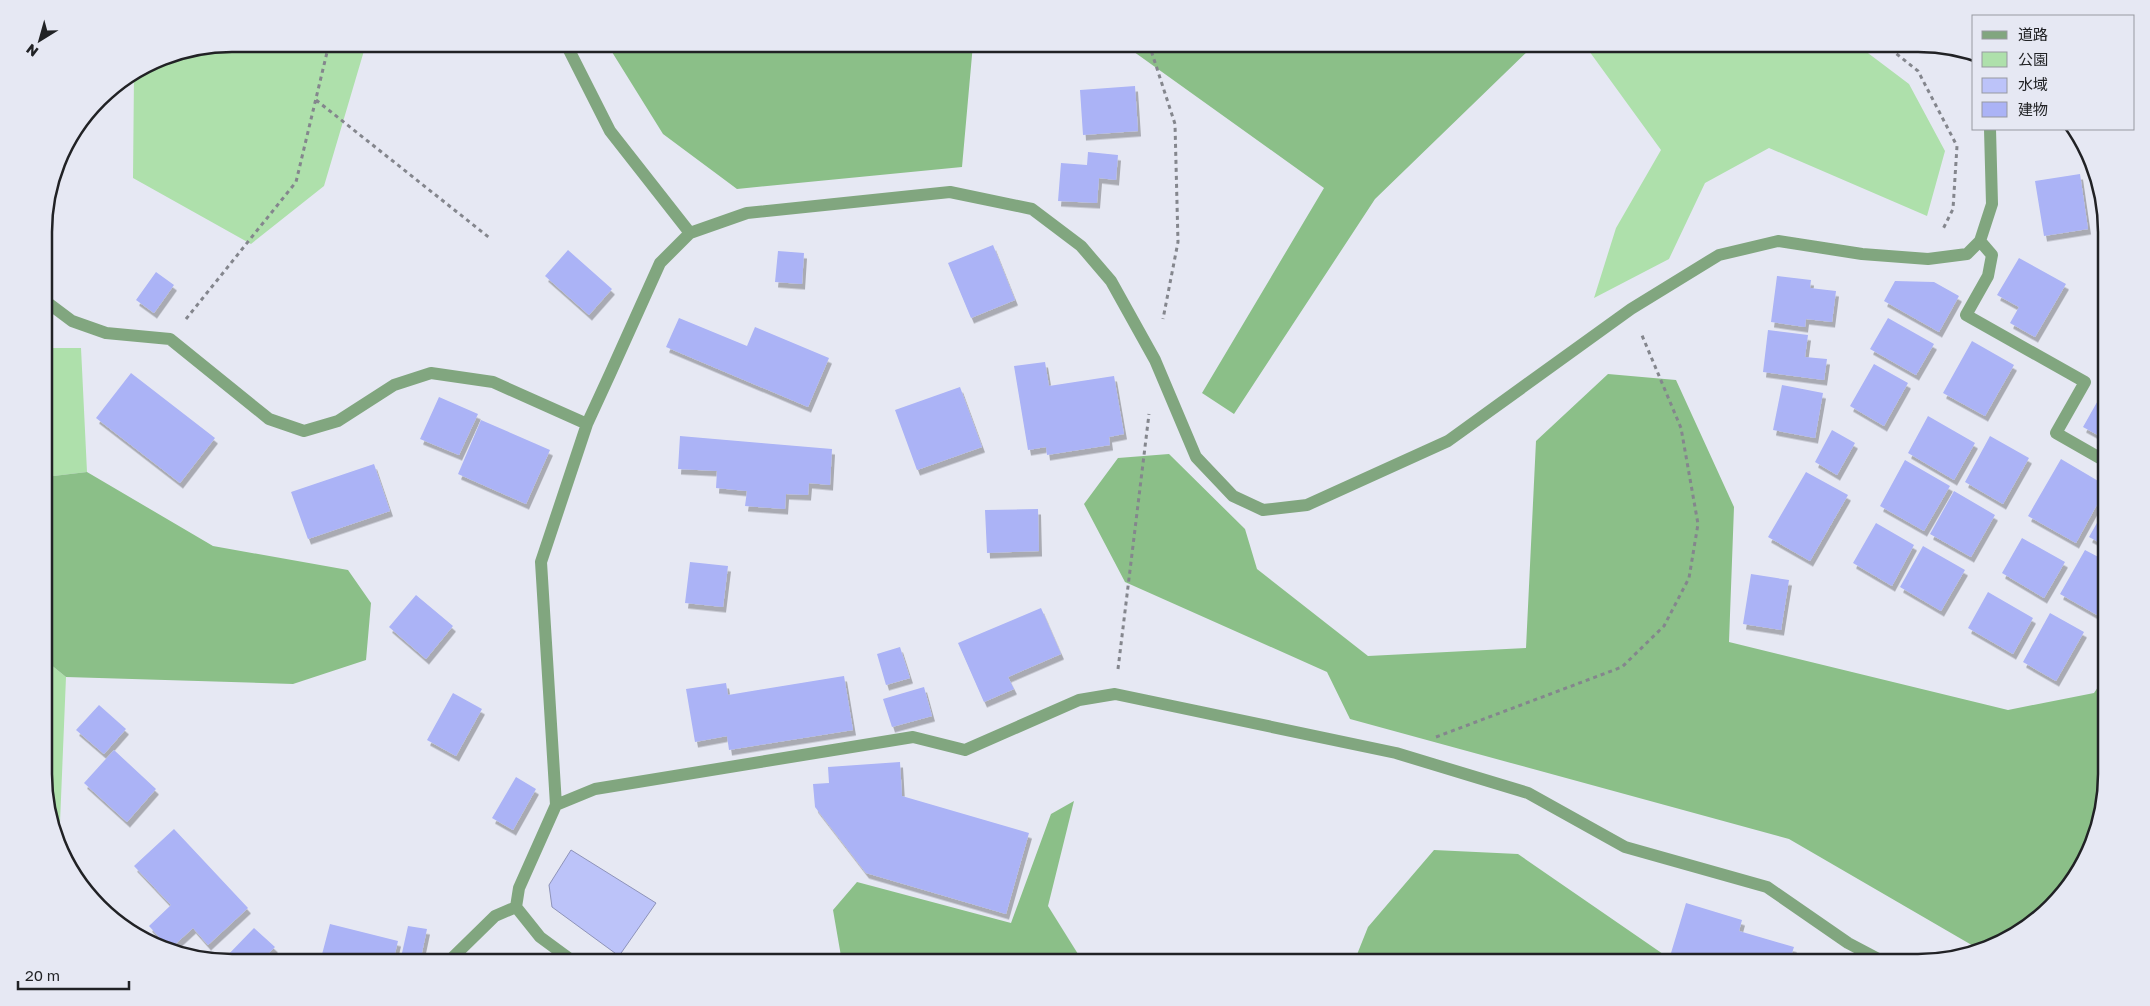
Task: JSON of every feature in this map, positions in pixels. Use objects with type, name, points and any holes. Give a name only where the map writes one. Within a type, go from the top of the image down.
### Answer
[{"type":"street","points":[[570,52],[610,130],[690,233]]},
{"type":"street","points":[[563,954],[540,937],[516,907],[519,888],[556,805],[541,562],[587,424],[660,264],[690,233],[747,213],[950,192],[1032,209],[1081,246],[1111,281],[1155,360],[1196,456],[1233,496],[1263,510],[1307,505],[1448,441],[1631,309],[1719,255],[1778,241],[1862,254],[1928,258],[1967,254],[1980,241],[1992,204],[1990,130]]},
{"type":"street","points":[[1980,241],[1992,255],[1988,276],[1966,315],[2085,382],[2056,433],[2098,457]]},
{"type":"street","points":[[52,306],[72,321],[106,333],[170,339],[269,419],[304,431],[338,421],[394,385],[431,373],[493,382],[587,424]]},
{"type":"street","points":[[556,805],[595,790],[913,737],[965,750],[1079,700],[1115,694],[1396,753],[1528,793],[1625,847],[1767,886],[1848,943],[1869,954]]},
{"type":"street","points":[[456,954],[494,916],[516,907]]},
{"type":"path","points":[[170,339],[296,182],[327,52]]},
{"type":"path","points":[[1894,52],[1918,71],[1957,146],[1953,209],[1928,258]]},
{"type":"path","points":[[316,100],[491,240]]},
{"type":"path","points":[[1396,753],[1622,667],[1664,626],[1689,578],[1698,524],[1681,428],[1631,309]]},
{"type":"green space","points":[[233,52],[364,52],[324,186],[251,244],[133,178],[134,82],[153,71],[175,62],[209,54]]},
{"type":"green space","points":[[612,52],[972,52],[962,167],[737,189],[663,134]]},
{"type":"green space","points":[[1134,52],[1527,52],[1375,199],[1234,414],[1202,393],[1324,188]]},
{"type":"green space","points":[[1590,52],[1867,52],[1909,84],[1945,151],[1927,216],[1769,148],[1705,183],[1669,259],[1594,298],[1616,228],[1661,150]]},
{"type":"green space","points":[[52,348],[81,348],[87,472],[52,476]]},
{"type":"green space","points":[[1608,374],[1676,380],[1734,507],[1729,642],[2008,710],[2094,693],[2098,687],[2098,773],[2094,808],[2088,831],[2079,853],[2053,892],[2036,909],[2017,923],[1997,935],[1972,945],[1789,839],[1350,719],[1327,672],[1125,582],[1084,504],[1118,458],[1169,454],[1245,529],[1257,569],[1368,656],[1526,648],[1536,441]]},
{"type":"green space","points":[[87,472],[213,546],[348,570],[371,603],[366,660],[293,684],[66,677],[52,666],[52,476]]},
{"type":"green space","points":[[52,666],[66,677],[60,824],[54,797],[52,773]]},
{"type":"green space","points":[[1074,801],[1048,906],[1078,954],[841,954],[833,910],[857,882],[1011,923],[1051,814]]},
{"type":"green space","points":[[1434,850],[1518,854],[1663,954],[1357,954],[1368,927]]},
{"type":"water","points":[[571,850],[656,903],[620,954],[616,954],[552,907],[549,885]]},
{"type":"building","points":[[1135,86],[1138,131],[1083,135],[1080,90]]},
{"type":"building","points":[[1088,152],[1118,155],[1116,180],[1099,178],[1097,203],[1058,201],[1061,163],[1087,165]]},
{"type":"building","points":[[2080,174],[2088,229],[2044,236],[2035,181]]},
{"type":"building","points":[[993,245],[1015,300],[971,318],[948,263]]},
{"type":"building","points":[[568,250],[612,289],[589,315],[545,276]]},
{"type":"building","points":[[778,251],[804,253],[802,284],[775,282]]},
{"type":"building","points":[[2019,258],[2066,284],[2035,337],[2010,323],[2019,307],[1997,295]]},
{"type":"building","points":[[156,272],[174,285],[154,313],[136,300]]},
{"type":"building","points":[[1777,276],[1811,280],[1810,288],[1836,291],[1832,322],[1806,319],[1805,327],[1771,322]]},
{"type":"building","points":[[1895,281],[1934,282],[1959,296],[1939,332],[1884,301]]},
{"type":"building","points":[[679,318],[747,346],[755,327],[829,358],[808,407],[666,347]]},
{"type":"building","points":[[1888,318],[1934,344],[1916,375],[1870,349]]},
{"type":"building","points":[[1768,330],[1808,335],[1805,357],[1827,359],[1824,380],[1763,372]]},
{"type":"building","points":[[1972,341],[2014,365],[1985,416],[1943,393]]},
{"type":"building","points":[[1045,362],[1049,386],[1114,376],[1124,434],[1109,437],[1110,445],[1047,455],[1046,447],[1028,450],[1014,366]]},
{"type":"building","points":[[1874,364],[1908,383],[1884,426],[1850,406]]},
{"type":"building","points":[[131,373],[215,438],[180,483],[96,418]]},
{"type":"building","points":[[1782,385],[1823,393],[1815,438],[1773,430]]},
{"type":"building","points":[[960,387],[982,447],[917,470],[895,410]]},
{"type":"building","points":[[439,397],[478,414],[459,455],[420,439]]},
{"type":"building","points":[[2098,400],[2098,435],[2083,427]]},
{"type":"building","points":[[1928,416],[1975,443],[1954,480],[1908,453]]},
{"type":"building","points":[[481,420],[550,450],[526,504],[458,474]]},
{"type":"building","points":[[1832,430],[1855,443],[1837,475],[1815,462]]},
{"type":"building","points":[[680,436],[832,449],[830,485],[809,483],[808,495],[786,494],[785,509],[745,506],[747,491],[716,488],[717,471],[678,469]]},
{"type":"building","points":[[1990,436],[2029,458],[2003,504],[1965,482]]},
{"type":"building","points":[[2061,459],[2098,481],[2098,503],[2076,543],[2028,516]]},
{"type":"building","points":[[1905,460],[1950,486],[1924,531],[1880,506]]},
{"type":"building","points":[[374,464],[390,511],[308,539],[291,492]]},
{"type":"building","points":[[1806,472],[1848,495],[1810,561],[1768,537]]},
{"type":"building","points":[[1954,491],[1995,515],[1971,557],[1930,534]]},
{"type":"building","points":[[1038,509],[1039,551],[987,553],[985,510]]},
{"type":"building","points":[[2098,521],[2098,542],[2089,537]]},
{"type":"building","points":[[1876,523],[1914,545],[1892,586],[1853,563]]},
{"type":"building","points":[[2022,538],[2065,562],[2044,598],[2002,573]]},
{"type":"building","points":[[1923,546],[1965,570],[1941,611],[1900,587]]},
{"type":"building","points":[[2085,550],[2098,557],[2097,615],[2060,594]]},
{"type":"building","points":[[690,562],[728,566],[723,607],[685,603]]},
{"type":"building","points":[[1751,574],[1789,580],[1781,630],[1743,624]]},
{"type":"building","points":[[1988,592],[2033,618],[2013,654],[1968,628]]},
{"type":"building","points":[[416,595],[453,626],[426,659],[389,627]]},
{"type":"building","points":[[1041,608],[1061,654],[1008,677],[1014,689],[984,702],[958,643]]},
{"type":"building","points":[[2050,613],[2084,632],[2056,681],[2023,662]]},
{"type":"building","points":[[900,647],[910,678],[886,685],[877,654]]},
{"type":"building","points":[[844,676],[853,730],[729,750],[727,736],[695,742],[686,689],[726,683],[728,695]]},
{"type":"building","points":[[924,687],[932,716],[892,727],[883,699]]},
{"type":"building","points":[[453,693],[482,709],[456,756],[427,740]]},
{"type":"building","points":[[99,705],[126,729],[104,754],[76,730]]},
{"type":"building","points":[[114,750],[156,789],[127,822],[84,783]]},
{"type":"building","points":[[900,762],[902,796],[1029,833],[1006,914],[866,873],[815,807],[813,784],[829,783],[828,767]]},
{"type":"building","points":[[516,777],[536,789],[513,830],[492,818]]},
{"type":"building","points":[[174,829],[248,908],[208,945],[193,928],[175,944],[164,940],[149,926],[171,905],[134,866]]},
{"type":"building","points":[[1686,903],[1742,920],[1739,931],[1794,947],[1792,954],[1671,953]]},
{"type":"building","points":[[330,924],[398,941],[395,954],[322,954]]},
{"type":"building","points":[[408,926],[427,929],[422,954],[402,954]]},
{"type":"building","points":[[254,928],[275,947],[268,954],[229,954]]}]
